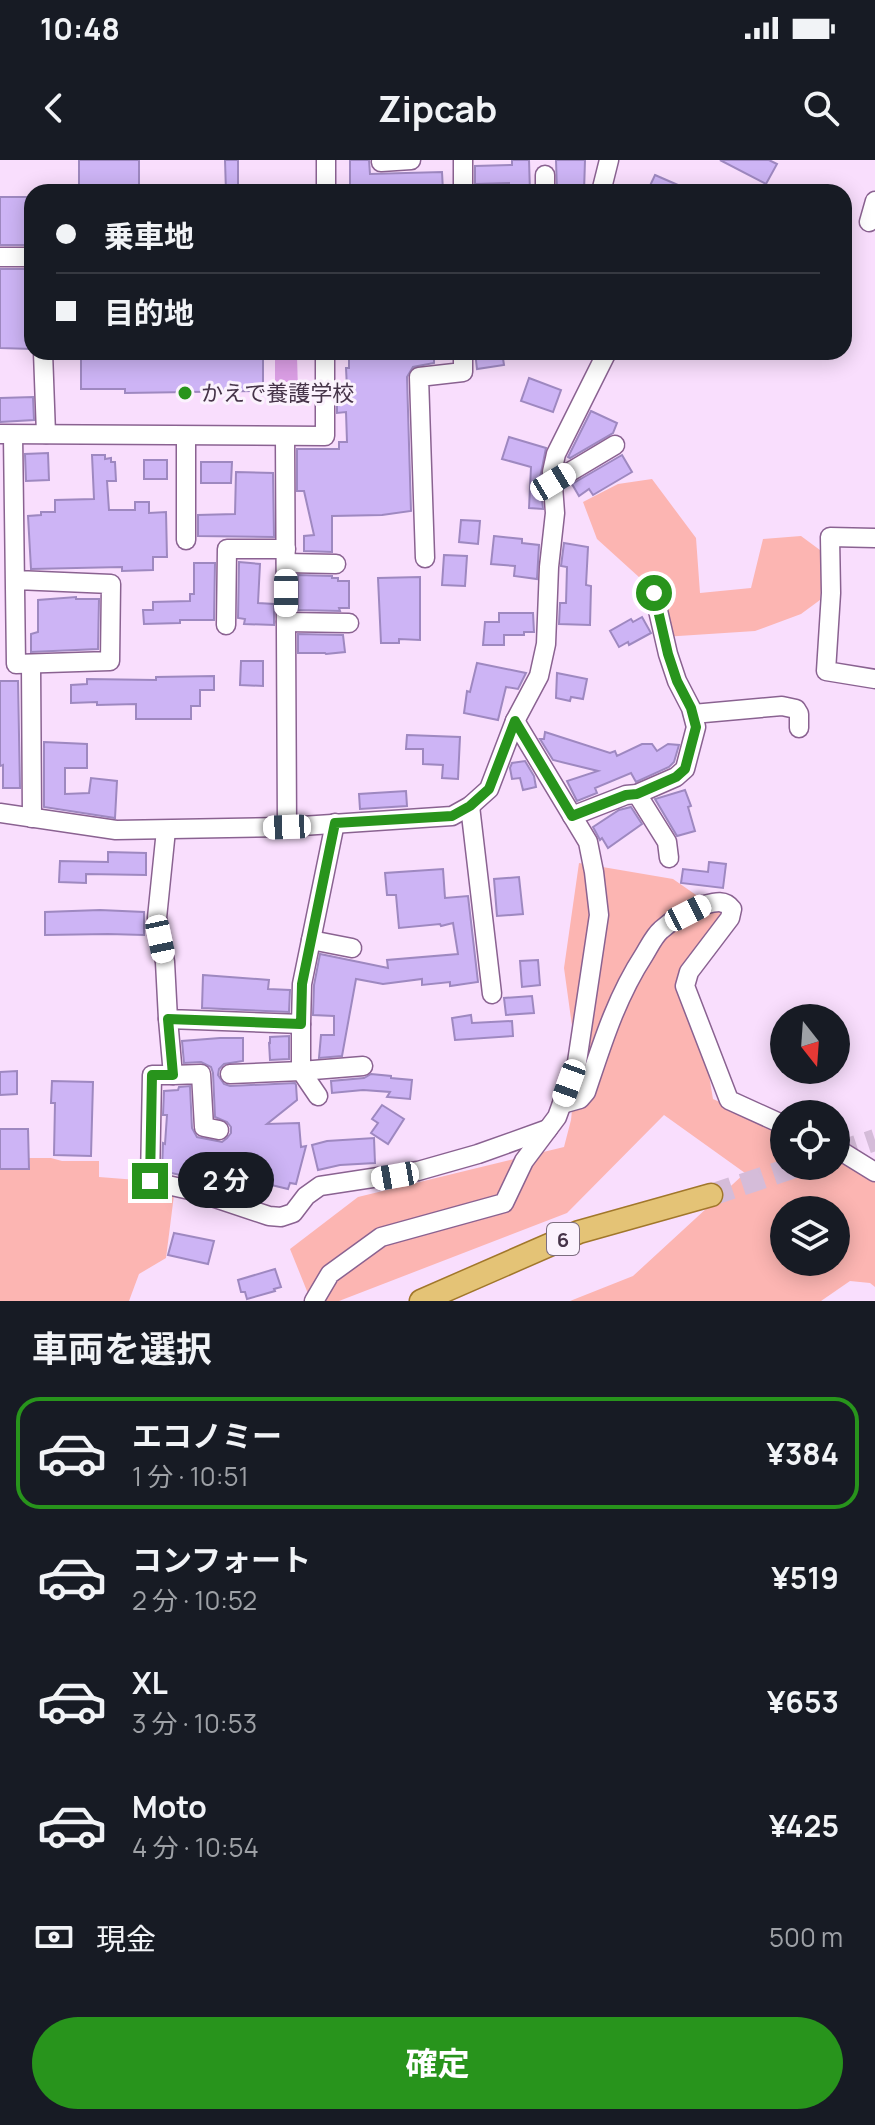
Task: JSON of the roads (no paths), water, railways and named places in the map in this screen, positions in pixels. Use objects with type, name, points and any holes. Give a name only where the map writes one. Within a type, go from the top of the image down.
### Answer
[{"type":"main road","name":"6","points":[[421,1301],[579,1232],[711,1195]]},
{"type":"street","points":[[326,160],[326,184]]},
{"type":"street","points":[[381,162],[411,160]]},
{"type":"street","points":[[463,160],[463,184]]},
{"type":"street","points":[[603,184],[609,160]]},
{"type":"street","points":[[869,222],[875,201]]},
{"type":"street","points":[[0,257],[24,257]]},
{"type":"street","points":[[43,360],[46,434]]},
{"type":"street","points":[[16,580],[111,584],[110,661],[16,664],[16,580],[7,435],[325,436],[325,360]]},
{"type":"street","points":[[425,558],[419,377],[463,372],[463,360]]},
{"type":"street","points":[[0,813],[116,830],[166,830],[287,827],[452,816],[470,806],[489,789],[515,721],[539,676],[546,644],[555,513],[552,472],[556,454],[603,360]]},
{"type":"street","points":[[186,436],[186,540]]},
{"type":"street","points":[[285,437],[287,827]]},
{"type":"street","points":[[553,482],[615,445]]},
{"type":"street","points":[[875,538],[830,537],[831,593],[826,671],[875,679]]},
{"type":"street","points":[[226,625],[227,549],[336,564]]},
{"type":"street","points":[[572,816],[626,795],[637,794],[676,777],[685,769],[696,727],[668,654],[654,593]]},
{"type":"street","points":[[286,622],[349,623]]},
{"type":"street","points":[[31,664],[32,818]]},
{"type":"street","points":[[693,714],[782,706],[796,709],[799,728]]},
{"type":"street","points":[[314,1301],[330,1274],[381,1237],[504,1203],[524,1161],[557,1117],[577,1062],[599,915],[594,872],[588,842],[515,721]]},
{"type":"street","points":[[637,794],[667,842],[669,858]]},
{"type":"street","points":[[470,806],[492,994]]},
{"type":"street","points":[[318,1096],[301,1071],[302,984],[335,823]]},
{"type":"street","points":[[166,830],[157,918],[165,962],[173,1075]]},
{"type":"street","points":[[562,1104],[580,1099],[586,1092],[610,1019],[630,976],[659,932],[673,920],[720,901],[732,909],[730,918],[689,972],[685,986],[729,1100],[770,1119]]},
{"type":"street","points":[[311,940],[352,948]]},
{"type":"street","points":[[168,1019],[301,1024]]},
{"type":"street","points":[[230,1074],[363,1066]]},
{"type":"street","points":[[219,1130],[204,1127],[201,1074],[152,1075],[150,1181],[194,1191],[274,1217],[293,1213],[306,1196],[320,1186],[418,1171],[548,1129]]},
{"type":"street","points":[[850,1157],[875,1172]]},
{"type":"tunnel","points":[[850,1148],[875,1140]]},
{"type":"tunnel","points":[[711,1195],[770,1175]]},
{"type":"place","name":"かえで養護学校","points":[[185,393]]}]
